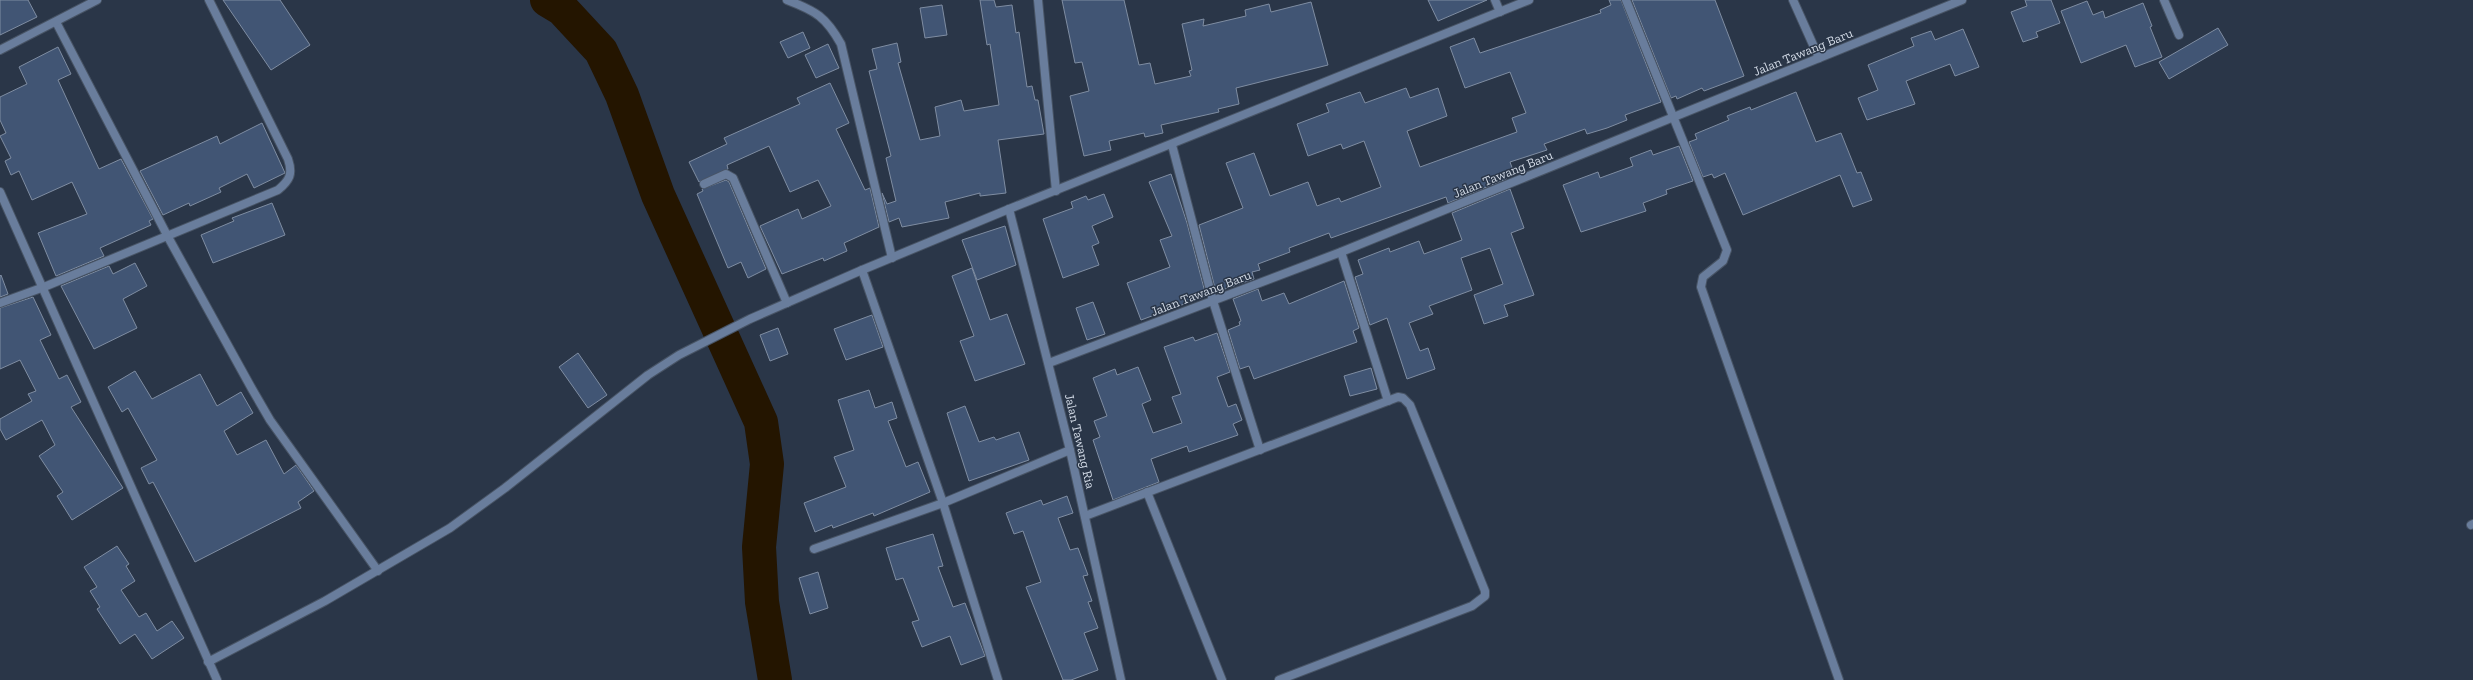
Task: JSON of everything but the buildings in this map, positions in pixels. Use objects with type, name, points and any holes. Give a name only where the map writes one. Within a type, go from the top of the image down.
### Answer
[{"type":"street","points":[[0,50],[98,0]]},
{"type":"street","points":[[0,303],[44,287],[278,190],[288,182],[292,171],[288,159],[209,0]]},
{"type":"street","points":[[787,0],[816,12],[830,25],[840,44],[892,258]]},
{"type":"street","points":[[1038,0],[1056,191]]},
{"type":"street","points":[[1494,0],[1500,12]]},
{"type":"street","points":[[208,662],[378,571],[450,528],[505,488],[648,375],[680,355],[750,319],[862,270],[1009,209],[1172,145],[1529,0]]},
{"type":"street","points":[[1626,0],[1675,118],[1726,250],[1723,262],[1703,277],[1701,287],[1839,680]]},
{"type":"street","points":[[1793,0],[1819,58]]},
{"type":"street","name":"Jalan Tawang Baru","points":[[1049,363],[1341,252],[1675,118],[1962,0]]},
{"type":"street","points":[[2164,0],[2179,35]]},
{"type":"street","points":[[56,22],[168,236],[270,420],[378,571]]},
{"type":"street","points":[[1172,145],[1213,301],[1260,450]]},
{"type":"street","points":[[704,184],[726,174],[733,178],[787,303]]},
{"type":"street","points":[[0,192],[44,287],[217,680]]},
{"type":"street","name":"Jalan Tawang Ria","points":[[1009,209],[1070,450],[1121,680]]},
{"type":"street","points":[[1341,252],[1388,401]]},
{"type":"street","points":[[862,270],[943,503],[998,680]]},
{"type":"street","points":[[1085,516],[1398,397],[1404,398],[1410,405],[1485,591],[1485,596],[1472,606],[1280,680]]},
{"type":"street","points":[[814,549],[943,503],[1070,450]]},
{"type":"street","points":[[1148,492],[1222,680]]},
{"type":"waterway","points":[[547,0],[562,9],[601,51],[622,95],[658,195],[761,422],[767,464],[759,547],[762,602],[775,680]]}]
